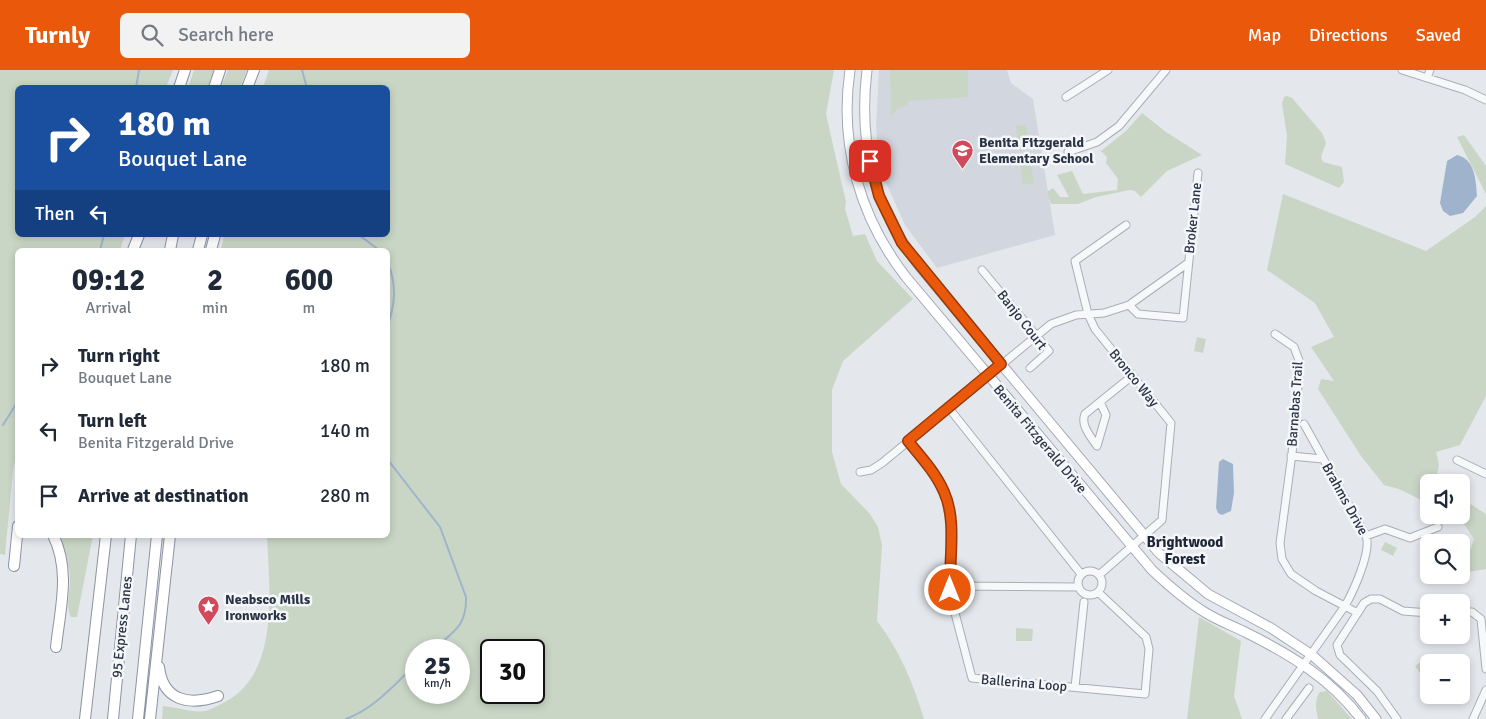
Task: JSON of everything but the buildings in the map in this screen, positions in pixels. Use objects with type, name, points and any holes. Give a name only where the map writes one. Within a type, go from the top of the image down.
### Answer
[{"type":"highway","points":[[180,84],[184,70]]},
{"type":"highway","points":[[215,85],[220,70]]},
{"type":"highway","points":[[248,85],[256,70]]},
{"type":"highway","points":[[253,85],[256,70]]},
{"type":"highway","points":[[14,566],[17,538]]},
{"type":"highway","points":[[54,538],[60,552],[64,578],[56,647]]},
{"type":"highway","points":[[85,719],[106,538]]},
{"type":"highway","name":"95 Express Lanes","points":[[113,719],[131,538]]},
{"type":"highway","points":[[138,719],[156,538]]},
{"type":"highway","points":[[150,719],[170,538]]},
{"type":"highway","points":[[158,657],[160,677],[171,694],[190,701],[218,696]]},
{"type":"main road","name":"Benita Fitzgerald Drive","points":[[850,70],[846,112],[850,153],[860,192],[871,222],[896,265],[1131,548],[1152,570],[1193,604],[1305,665],[1332,686],[1361,719]]},
{"type":"main road","name":"Benita Fitzgerald Drive","points":[[867,70],[863,110],[864,126],[875,184],[886,211],[911,256],[1144,536],[1178,572],[1208,594],[1271,628],[1312,655],[1341,679],[1376,719]]},
{"type":"street","points":[[1066,97],[1099,73],[1108,70]]},
{"type":"street","points":[[1068,152],[1097,142],[1119,126],[1166,70]]},
{"type":"street","points":[[1402,70],[1465,90],[1486,100]]},
{"type":"street","points":[[1427,78],[1430,70]]},
{"type":"street","name":"Broker Lane","points":[[1129,305],[1138,314],[1183,318],[1198,173]]},
{"type":"street","name":"Bronco Way","points":[[1099,575],[1162,520],[1171,423],[1098,334],[1088,314],[1075,261],[1126,224]]},
{"type":"street","name":"Broker Lane","points":[[860,472],[875,468],[1035,334],[1061,319],[1104,313],[1129,305],[1188,263]]},
{"type":"street","name":"Banjo Court","points":[[982,270],[1049,351],[1030,368]]},
{"type":"street","name":"Barnabas Trail","points":[[1275,334],[1290,342],[1299,357],[1291,456],[1280,543],[1282,558],[1291,574],[1358,613]]},
{"type":"street","points":[[1100,402],[1106,415],[1097,446],[1082,420],[1085,414],[1132,376]]},
{"type":"street","points":[[948,407],[1082,574]]},
{"type":"street","name":"Brahms Drive","points":[[1265,719],[1345,606],[1366,552],[1366,536],[1304,424]]},
{"type":"street","name":"Ballerina Loop","points":[[908,441],[935,476],[946,498],[950,522],[950,586],[972,678],[1145,694],[1149,649],[1146,637],[1098,592],[1092,595],[1085,594],[1078,586]]},
{"type":"street","name":"Barnabas Trail","points":[[1291,456],[1323,459]]},
{"type":"street","points":[[1457,460],[1486,474]]},
{"type":"street","points":[[1366,536],[1385,529],[1410,538],[1438,526]]},
{"type":"street","points":[[950,586],[1078,586],[1078,580],[1082,574],[1088,571],[1099,575],[1102,582],[1098,592]]},
{"type":"street","points":[[1397,719],[1377,692],[1338,652],[1337,645],[1367,600],[1376,598],[1403,611],[1420,612]]},
{"type":"street","points":[[1075,687],[1084,602]]},
{"type":"street","points":[[1470,612],[1481,619],[1486,669]]},
{"type":"street","points":[[1286,719],[1309,688]]},
{"type":"street","points":[[1473,719],[1486,690]]},
{"type":"shaded area","name":"Benita Fitzgerald Elementary School","points":[[879,70],[1007,70],[1011,83],[1033,99],[1055,235],[937,268],[905,225],[879,163],[876,126]]},
{"type":"green space","points":[[0,70],[173,70],[167,85],[15,85],[15,237],[124,237],[121,248],[15,248],[15,461],[5,555],[0,554]]},
{"type":"green space","points":[[194,70],[214,70],[209,85],[189,85]]},
{"type":"green space","points":[[228,70],[247,70],[241,85],[222,85]]},
{"type":"green space","points":[[269,70],[834,70],[826,114],[846,202],[845,209],[853,236],[865,234],[877,261],[913,299],[843,361],[832,390],[832,452],[841,484],[870,514],[878,527],[882,545],[877,621],[905,668],[924,719],[162,719],[163,706],[200,711],[223,703],[242,690],[255,672],[263,652],[268,628],[267,538],[390,538],[390,248],[221,248],[224,237],[390,237],[390,85],[264,85]]},
{"type":"green space","points":[[890,70],[968,70],[968,97],[908,101],[908,105],[898,108],[891,116]]},
{"type":"green space","points":[[1284,97],[1292,98],[1322,133],[1326,143],[1321,157],[1323,162],[1342,167],[1344,182],[1339,188],[1285,164],[1287,136],[1282,103]]},
{"type":"green space","points":[[1142,113],[1166,132],[1202,155],[1167,171],[1141,197],[1135,191],[1130,190],[1096,197],[1078,204],[1051,204],[1047,192],[1053,188],[1060,197],[1069,197],[1057,175],[1072,171],[1083,194],[1117,190],[1118,179],[1106,163],[1107,157],[1101,151],[1126,131]]},
{"type":"green space","points":[[1026,125],[1029,145],[1018,146],[1016,126]]},
{"type":"green space","points":[[1464,135],[1486,166],[1486,194],[1457,137]]},
{"type":"green space","points":[[1031,165],[1034,183],[1023,185],[1021,166]]},
{"type":"green space","points":[[1283,194],[1426,251],[1475,217],[1486,206],[1486,396],[1460,445],[1436,452],[1439,465],[1437,474],[1420,474],[1420,500],[1399,489],[1384,485],[1361,456],[1318,389],[1321,379],[1334,381],[1311,347],[1334,337],[1315,303],[1267,270]]},
{"type":"green space","points":[[1197,337],[1206,339],[1203,353],[1194,351]]},
{"type":"green space","points":[[1470,504],[1486,514],[1486,569],[1470,572],[1470,551],[1474,539],[1464,524],[1470,524]]},
{"type":"green space","points":[[60,538],[92,538],[77,617],[71,617],[69,613],[70,582],[65,552]]},
{"type":"green space","points":[[1385,542],[1397,548],[1393,556],[1381,550]]},
{"type":"green space","points":[[1199,617],[1241,641],[1234,696],[1242,719],[1187,719]]},
{"type":"green space","points":[[1016,628],[1033,629],[1032,641],[1016,641]]},
{"type":"green space","points":[[1420,662],[1420,673],[1415,666]]},
{"type":"green space","points":[[1327,691],[1352,719],[1318,719],[1316,701],[1320,692]]},
{"type":"water","points":[[1457,155],[1463,157],[1471,166],[1475,177],[1477,196],[1463,213],[1450,216],[1443,211],[1440,203],[1447,161]]},
{"type":"water","points":[[1223,459],[1233,464],[1234,493],[1231,511],[1222,515],[1218,513],[1216,508],[1219,462]]},
{"type":"waterway","points":[[136,85],[139,70]]},
{"type":"waterway","points":[[302,70],[306,85]]},
{"type":"waterway","points":[[101,248],[103,237]]},
{"type":"waterway","points":[[362,237],[376,248]]},
{"type":"waterway","points":[[390,268],[394,287],[390,317]]},
{"type":"waterway","points":[[3,425],[15,406]]},
{"type":"waterway","points":[[390,463],[440,527],[466,597],[464,616],[457,628],[446,639]]},
{"type":"waterway","points":[[346,719],[366,709],[405,675]]},
{"type":"place","name":"Benita Fitzgerald Elementary School","points":[[963,169]]},
{"type":"place","name":"Neabsco Mills Ironworks","points":[[209,626]]},
{"type":"district","name":"Brightwood Forest","points":[[1185,550]]},
{"type":"route","points":[[870,161],[879,196],[892,226],[902,243],[1001,364],[908,441],[935,476],[946,498],[950,522],[950,590]]}]
